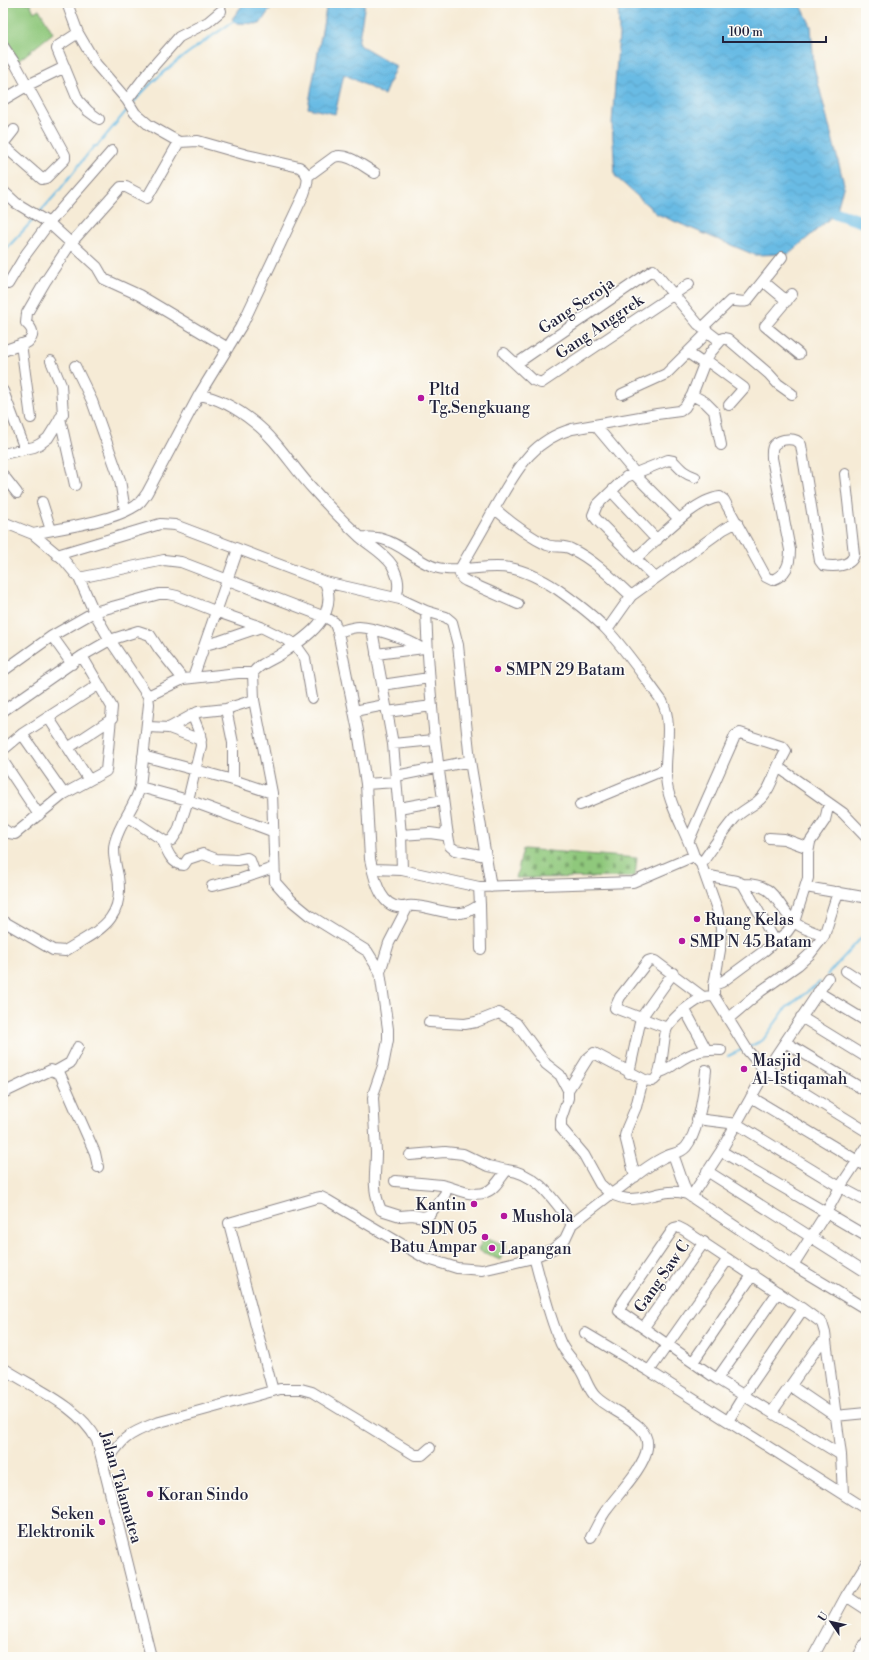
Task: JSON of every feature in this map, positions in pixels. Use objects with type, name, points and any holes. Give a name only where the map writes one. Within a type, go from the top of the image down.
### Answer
[{"type":"street","points":[[33,534],[109,518],[139,503],[147,493],[199,395],[243,323],[304,194],[308,182],[308,176],[303,169],[297,166],[247,155],[198,141],[179,142],[149,125],[135,113],[128,102],[96,64],[78,33],[67,3]]},
{"type":"street","points":[[128,102],[150,70],[179,37],[208,22],[221,11]]},
{"type":"street","points":[[78,33],[57,48],[78,100],[88,111],[99,119]]},
{"type":"street","points":[[3,46],[16,65],[26,86],[65,155],[65,159],[46,178],[42,179],[3,145],[14,130]]},
{"type":"street","points":[[3,100],[26,86],[65,67]]},
{"type":"street","points":[[3,351],[30,339],[33,331],[32,328],[26,323],[27,313],[45,282],[72,243],[121,187],[126,187],[147,198],[179,142]]},
{"type":"street","points":[[8,284],[26,254],[41,218],[112,151]]},
{"type":"street","points":[[308,176],[338,155],[348,158],[375,173]]},
{"type":"street","points":[[3,191],[16,203],[41,218],[72,243],[97,268],[104,279],[139,295],[228,348]]},
{"type":"street","points":[[622,394],[666,374],[688,353],[705,330],[730,302],[735,301],[742,303],[747,301],[782,257]]},
{"type":"street","name":"Gang Seroja","points":[[516,364],[653,270],[674,294]]},
{"type":"street","points":[[763,281],[789,297],[765,326],[799,354]]},
{"type":"street","name":"Gang Anggrek","points":[[516,364],[533,380],[541,383],[689,284]]},
{"type":"street","points":[[674,294],[705,330],[720,341]]},
{"type":"street","points":[[518,604],[461,578],[459,574],[460,569],[518,468],[537,447],[562,432],[680,411],[685,407],[692,395],[705,362],[723,338],[728,339],[769,374],[778,384],[792,394]]},
{"type":"street","points":[[21,344],[31,418]]},
{"type":"street","points":[[504,353],[516,364]]},
{"type":"street","points":[[688,353],[705,362],[744,388],[729,405]]},
{"type":"street","points":[[3,454],[40,444],[48,438],[60,418],[63,411],[61,385],[51,361]]},
{"type":"street","points":[[75,366],[92,401],[120,480],[125,511]]},
{"type":"street","points":[[3,391],[25,449]]},
{"type":"street","points":[[199,395],[223,402],[256,424],[271,437],[313,489],[361,538],[385,557],[391,564],[398,579],[397,596],[400,598]]},
{"type":"street","points":[[692,395],[705,402],[714,410],[721,445]]},
{"type":"street","points":[[60,418],[75,485]]},
{"type":"street","points":[[595,425],[635,474],[679,519]]},
{"type":"street","points":[[636,558],[679,519],[705,501],[720,497],[724,500],[737,522],[766,577],[772,580],[780,577],[788,566],[790,550],[772,458],[772,449],[774,444],[785,440],[798,441],[801,445],[820,561],[824,564],[833,566],[849,563],[852,561],[854,554],[845,474]]},
{"type":"street","points":[[655,578],[593,515],[597,505],[626,477],[671,460],[682,471],[695,477]]},
{"type":"street","points":[[3,474],[17,493]]},
{"type":"street","points":[[612,492],[657,540]]},
{"type":"street","points":[[42,502],[51,530]]},
{"type":"street","points":[[495,508],[510,522],[548,545],[571,549],[583,556],[632,596]]},
{"type":"street","points":[[3,522],[33,534],[67,564],[80,578],[94,612],[110,640],[148,696],[148,726],[140,787],[137,800],[114,844],[118,879],[118,904],[112,919],[103,927],[65,951],[53,950],[3,921]]},
{"type":"street","points":[[607,630],[632,596],[724,529],[737,522]]},
{"type":"street","points":[[57,555],[160,524],[175,526],[325,582],[400,598],[426,611],[446,617],[454,626],[458,645],[470,762],[492,887]]},
{"type":"street","points":[[361,538],[374,538],[388,541],[433,567],[460,569],[490,566],[512,568],[526,573],[545,582],[566,595],[607,630],[666,707],[668,726],[666,769],[667,787],[694,856],[701,864],[717,909],[721,928],[720,950],[714,985],[714,996],[746,1048],[757,1062],[866,1131]]},
{"type":"street","points":[[188,678],[204,645],[238,549]]},
{"type":"street","points":[[80,578],[164,560],[182,562],[325,617],[334,622],[338,632],[354,711],[366,784],[370,859],[378,888],[388,902],[395,908],[400,909],[408,906],[415,906],[461,913],[468,912],[480,905]]},
{"type":"street","points":[[148,696],[188,678],[253,673],[261,665],[278,656],[315,629],[325,617],[328,608],[329,595],[325,582]]},
{"type":"street","points":[[3,671],[52,636],[94,612],[159,594],[168,594],[261,627],[295,644],[305,658],[312,698]]},
{"type":"street","points":[[426,611],[424,648],[429,678],[434,740],[446,830],[450,846],[452,848],[486,856]]},
{"type":"street","points":[[204,645],[261,627]]},
{"type":"street","points":[[338,632],[354,627],[372,630],[403,638],[424,648]]},
{"type":"street","points":[[372,630],[392,744],[399,808],[402,870]]},
{"type":"street","points":[[3,711],[82,656],[110,640],[138,631],[147,633],[188,678]]},
{"type":"street","points":[[52,636],[72,664]]},
{"type":"street","points":[[376,654],[424,648]]},
{"type":"street","points":[[3,829],[9,834],[15,834],[64,794],[106,771],[113,712],[110,702],[98,685],[82,656]]},
{"type":"street","points":[[253,673],[254,700],[272,793],[273,868],[275,882],[292,901],[309,915],[331,930],[362,947],[373,958],[380,972],[388,1028],[388,1040],[383,1066],[373,1098],[376,1154],[374,1183],[376,1197],[381,1210],[400,1216],[412,1215],[424,1217],[429,1215],[445,1194],[447,1187]]},
{"type":"street","points":[[382,685],[429,678]]},
{"type":"street","points":[[3,750],[22,734],[98,685]]},
{"type":"street","points":[[169,728],[192,714],[205,710],[226,709],[254,700]]},
{"type":"street","points":[[354,711],[432,706]]},
{"type":"street","points":[[226,709],[233,743],[232,780]]},
{"type":"street","points":[[128,817],[163,841],[170,842],[178,831],[188,800],[201,740],[192,714]]},
{"type":"street","points":[[48,717],[89,780]]},
{"type":"street","points":[[68,748],[112,719]]},
{"type":"street","points":[[148,726],[169,728],[201,740]]},
{"type":"street","points":[[689,840],[732,739],[737,734],[740,733],[784,747],[786,751],[778,767],[774,780],[758,801],[736,817],[723,832],[701,864]]},
{"type":"street","points":[[22,734],[64,794]]},
{"type":"street","points":[[392,744],[434,740]]},
{"type":"street","points":[[143,756],[232,780],[272,793]]},
{"type":"street","points":[[3,762],[39,815]]},
{"type":"street","points":[[366,784],[396,779],[438,768],[470,762]]},
{"type":"street","points":[[778,767],[852,821],[866,837]]},
{"type":"street","points":[[580,805],[666,769]]},
{"type":"street","points":[[140,787],[188,800],[272,831]]},
{"type":"street","points":[[399,808],[443,800]]},
{"type":"street","points":[[714,985],[722,982],[787,932],[794,922],[808,878],[810,842],[825,820],[828,803]]},
{"type":"street","points":[[401,835],[430,833],[444,835],[446,830]]},
{"type":"street","points":[[770,838],[784,839],[809,848]]},
{"type":"street","points":[[163,841],[172,859],[178,864],[184,865],[188,859],[203,854],[216,859],[237,860],[247,858],[250,860],[255,874]]},
{"type":"street","points":[[372,869],[402,870],[479,887],[633,882],[694,856]]},
{"type":"street","points":[[212,886],[273,868]]},
{"type":"street","points":[[705,875],[736,881],[743,884],[756,885],[769,890],[794,922],[824,936]]},
{"type":"street","points":[[743,884],[775,941]]},
{"type":"street","points":[[479,887],[481,949]]},
{"type":"street","points":[[806,887],[863,897]]},
{"type":"street","points":[[728,1019],[761,991],[798,965],[810,954],[824,936],[838,892]]},
{"type":"street","points":[[380,972],[389,943],[408,906]]},
{"type":"street","points":[[667,1028],[615,1008],[620,997],[651,960],[673,973],[703,997]]},
{"type":"street","points":[[846,971],[866,984]]},
{"type":"street","points":[[629,1072],[641,1018],[673,973]]},
{"type":"street","points":[[689,1195],[721,1151],[767,1069],[801,1016],[828,978]]},
{"type":"street","points":[[818,992],[866,1021]]},
{"type":"street","points":[[568,1090],[588,1058],[594,1053],[643,1079],[652,1081],[656,1078],[659,1072],[667,1028],[685,1010],[703,997],[714,996]]},
{"type":"street","points":[[685,1010],[706,1049]]},
{"type":"street","points":[[430,1022],[465,1024],[476,1022],[499,1012],[516,1023],[546,1064],[560,1075],[568,1090],[568,1098],[561,1120],[561,1128],[584,1155],[600,1184],[611,1194],[628,1199],[666,1191],[679,1191],[689,1195],[793,1265],[866,1309]]},
{"type":"street","points":[[801,1016],[866,1057]]},
{"type":"street","points":[[785,1042],[866,1091]]},
{"type":"street","points":[[56,1071],[70,1063],[78,1047]]},
{"type":"street","points":[[659,1072],[666,1070],[675,1063],[706,1049],[721,1050]]},
{"type":"street","points":[[3,1093],[51,1070],[56,1071],[62,1076],[95,1153],[98,1167]]},
{"type":"street","points":[[273,1391],[229,1224],[321,1197],[425,1258],[457,1268],[482,1270],[534,1257],[553,1249],[565,1239],[572,1224],[611,1194],[660,1159],[680,1151],[686,1146],[693,1133],[704,1094],[706,1070]]},
{"type":"street","points":[[635,1177],[625,1136],[636,1107],[643,1079]]},
{"type":"street","points":[[751,1097],[866,1166]]},
{"type":"street","points":[[697,1119],[737,1124],[840,1187],[866,1201]]},
{"type":"street","points":[[793,1265],[856,1161],[866,1148]]},
{"type":"street","points":[[721,1151],[866,1236]]},
{"type":"street","points":[[410,1155],[445,1152],[463,1154],[488,1166],[516,1171],[529,1177],[543,1187],[572,1224]]},
{"type":"street","points":[[673,1154],[689,1195]]},
{"type":"street","points":[[395,1181],[447,1187],[471,1194],[487,1192],[495,1186],[507,1170]]},
{"type":"street","points":[[707,1171],[866,1272]]},
{"type":"street","points":[[841,1455],[744,1394],[717,1379],[644,1327],[620,1312],[619,1310],[674,1228],[680,1228],[704,1242],[753,1274],[822,1323],[841,1455],[844,1494]]},
{"type":"street","name":"Gang Saw C","points":[[644,1327],[704,1242]]},
{"type":"street","points":[[534,1257],[546,1302],[562,1345],[577,1365],[596,1398],[641,1428],[647,1439],[647,1449],[639,1467],[625,1487],[606,1509],[591,1537]]},
{"type":"street","points":[[648,1371],[728,1259]]},
{"type":"street","points":[[693,1362],[753,1274]]},
{"type":"street","points":[[717,1379],[778,1292]]},
{"type":"street","points":[[728,1422],[744,1394],[803,1309]]},
{"type":"street","points":[[585,1333],[648,1371],[866,1509]]},
{"type":"street","points":[[772,1412],[817,1348],[825,1340]]},
{"type":"street","name":"Jalan Talamatea","points":[[3,1368],[71,1410],[91,1428],[97,1440],[104,1465],[151,1657]]},
{"type":"street","points":[[791,1386],[835,1416],[866,1413]]},
{"type":"street","points":[[104,1465],[126,1436],[138,1430],[156,1423],[273,1391],[290,1388],[312,1392],[415,1455],[422,1455],[430,1448]]},
{"type":"street","points":[[812,1657],[846,1596],[866,1564]]},
{"type":"street","points":[[846,1596],[866,1609]]},
{"type":"street","points":[[858,1657],[866,1642]]},
{"type":"green space","points":[[3,3],[30,3],[34,12],[39,9],[53,33],[13,65],[3,51]]},
{"type":"green space","points":[[523,849],[637,858],[635,877],[516,878]]},
{"type":"green space","name":"Lapangan","points":[[484,1236],[506,1246],[500,1260],[478,1250]]},
{"type":"water","points":[[244,3],[274,3],[260,24],[237,23],[232,19]]},
{"type":"water","points":[[327,3],[365,3],[358,44],[396,66],[384,95],[344,74],[335,114],[308,108]]},
{"type":"water","points":[[618,3],[800,3],[811,26],[814,67],[844,184],[836,213],[789,254],[755,255],[657,214],[615,176],[612,123],[619,34]]},
{"type":"waterway","points":[[133,103],[168,68],[234,21]]},
{"type":"waterway","points":[[39,213],[58,192],[94,146],[97,146],[128,109]]},
{"type":"waterway","points":[[836,213],[866,223]]},
{"type":"waterway","points":[[7,248],[35,218]]},
{"type":"waterway","points":[[865,893],[866,886]]},
{"type":"waterway","points":[[827,975],[862,937],[866,929]]},
{"type":"waterway","points":[[749,1047],[763,1040],[786,1008],[820,982]]},
{"type":"waterway","points":[[728,1056],[743,1049]]},
{"type":"place","name":"Pltd Tg.Sengkuang","points":[[421,398]]},
{"type":"place","name":"SMPN 29 Batam","points":[[498,669]]},
{"type":"place","name":"Ruang Kelas","points":[[697,919]]},
{"type":"place","name":"SMP N 45 Batam","points":[[682,941]]},
{"type":"place","name":"Masjid Al-Istiqamah","points":[[744,1069]]},
{"type":"place","name":"Kantin","points":[[474,1204]]},
{"type":"place","name":"Mushola","points":[[504,1216]]},
{"type":"place","name":"SDN 05 Batu Ampar","points":[[485,1237]]},
{"type":"place","name":"Lapangan","points":[[492,1248]]},
{"type":"place","name":"Koran Sindo","points":[[150,1494]]},
{"type":"place","name":"Seken Elektronik","points":[[102,1522]]}]
